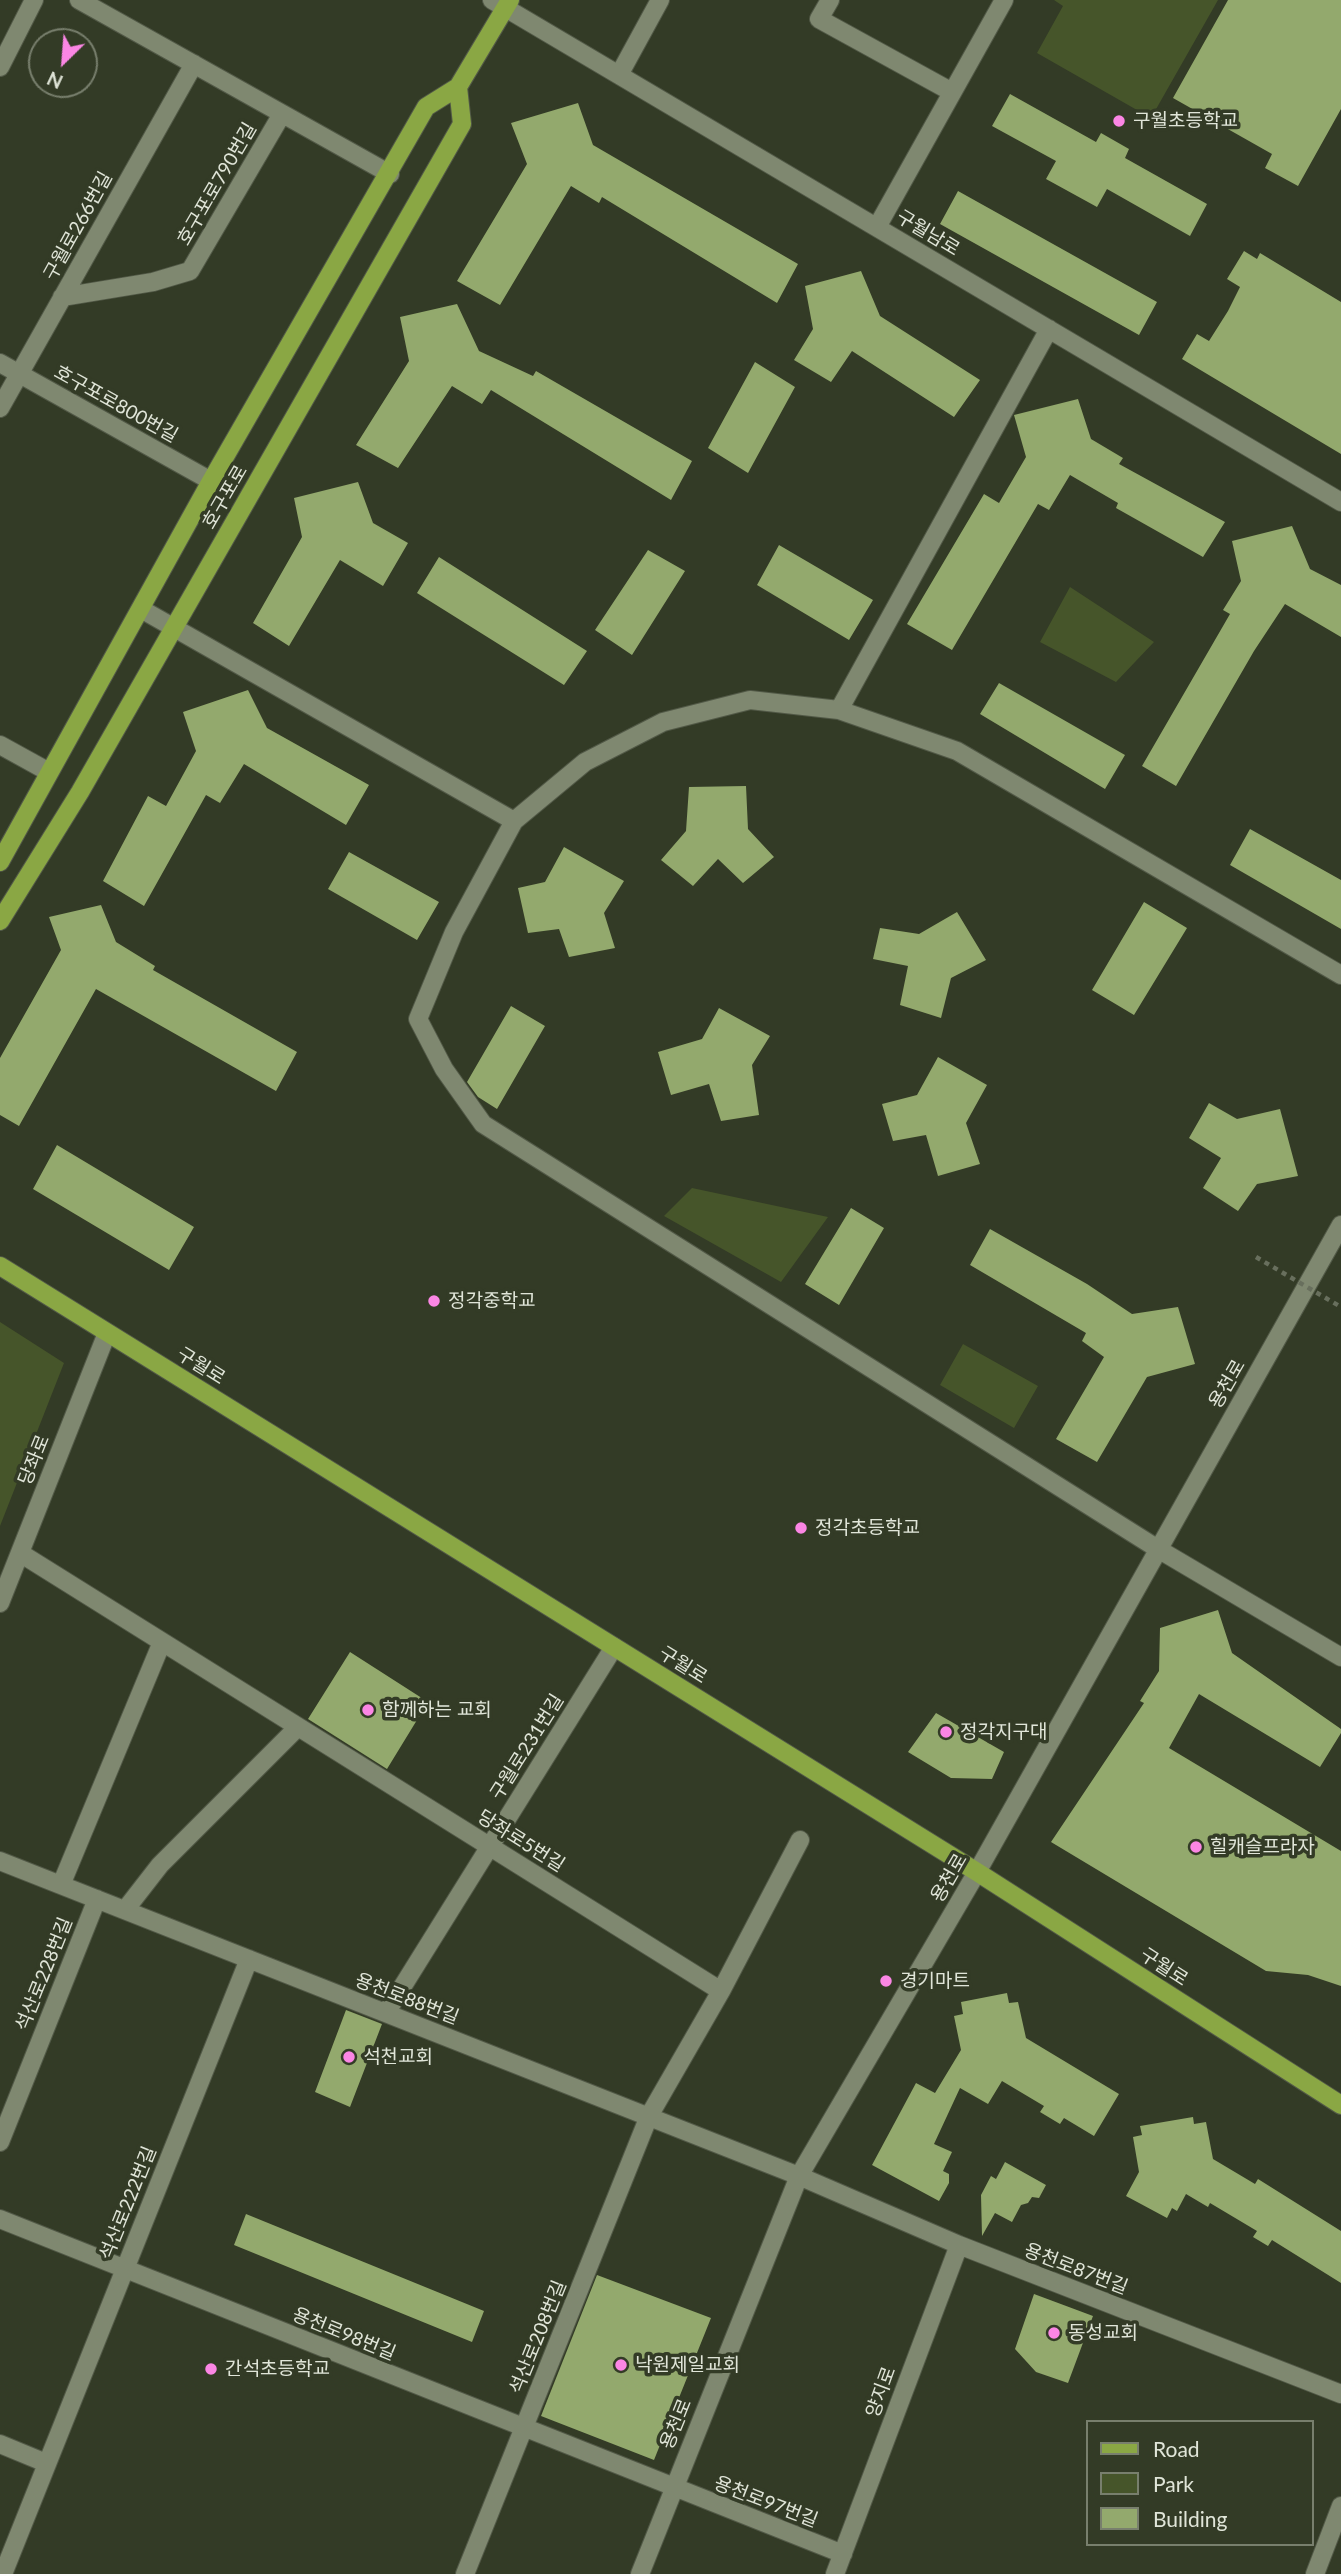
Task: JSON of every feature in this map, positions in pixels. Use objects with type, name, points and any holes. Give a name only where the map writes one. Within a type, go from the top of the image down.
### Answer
[{"type":"main road","name":"호구포로","points":[[0,862],[211,481],[390,174],[426,107],[458,87],[503,2]]},
{"type":"main road","name":"호구포로","points":[[0,921],[80,792],[462,124],[458,87]]},
{"type":"main road","name":"구월로","points":[[0,1266],[977,1872],[1341,2105]]},
{"type":"street","points":[[0,67],[34,0]]},
{"type":"street","name":"호구포로790번길","points":[[79,0],[390,174]]},
{"type":"street","points":[[619,75],[660,0]]},
{"type":"street","points":[[830,0],[819,19],[952,92]]},
{"type":"street","points":[[877,227],[1004,0]]},
{"type":"street","name":"구월남로","points":[[503,2],[619,75],[1341,502]]},
{"type":"street","name":"구월로266번길","points":[[0,408],[194,64]]},
{"type":"street","name":"호구포로790번길","points":[[62,297],[153,282],[190,271],[282,114]]},
{"type":"street","points":[[839,710],[1049,329]]},
{"type":"street","name":"호구포로800번길","points":[[0,363],[211,481]]},
{"type":"street","points":[[141,609],[514,821]]},
{"type":"street","points":[[1341,975],[957,751],[839,710],[750,700],[663,722],[585,762],[514,821],[454,932],[418,1018],[444,1069],[483,1125],[1158,1549],[1341,1657]]},
{"type":"street","points":[[0,745],[49,772]]},
{"type":"street","name":"용천로","points":[[640,2574],[799,2176],[977,1872],[1341,1225]]},
{"type":"street","name":"당좌로","points":[[0,1603],[107,1333]]},
{"type":"street","name":"당좌로5번길","points":[[20,1553],[722,1991]]},
{"type":"street","points":[[61,1885],[162,1642]]},
{"type":"street","name":"구월로231번길","points":[[386,2013],[614,1647]]},
{"type":"street","points":[[125,1910],[160,1865],[298,1727]]},
{"type":"street","name":"석산로208번길","points":[[465,2574],[649,2116],[722,1991],[800,1840]]},
{"type":"street","name":"용천로88번길","points":[[0,1861],[799,2176]]},
{"type":"street","name":"석산로228번길","points":[[0,2142],[97,1899]]},
{"type":"street","name":"석산로222번길","points":[[3,2574],[6,2549],[46,2463],[249,1959]]},
{"type":"street","name":"용천로87번길","points":[[799,2176],[959,2245],[1341,2394]]},
{"type":"street","name":"용천로98번길","points":[[0,2219],[673,2489]]},
{"type":"street","name":"양지로","points":[[835,2574],[959,2245]]},
{"type":"street","points":[[0,2444],[46,2463]]},
{"type":"street","name":"용천로97번길","points":[[673,2489],[843,2554]]},
{"type":"street","points":[[1315,2574],[1341,2506]]},
{"type":"path","points":[[1256,1257],[1341,1307]]},
{"type":"green space","points":[[1054,0],[1218,0],[1151,118],[1037,53],[1063,6]]},
{"type":"green space","points":[[1070,587],[1154,642],[1116,682],[1040,642]]},
{"type":"green space","points":[[692,1188],[828,1217],[781,1282],[664,1216]]},
{"type":"green space","points":[[0,1322],[64,1363],[0,1526]]},
{"type":"green space","points":[[963,1344],[1038,1386],[1014,1428],[940,1385]]},
{"type":"building","points":[[1228,0],[1341,0],[1341,109],[1298,186],[1265,168],[1272,154],[1173,98]]},
{"type":"building","points":[[1010,94],[1096,142],[1101,133],[1129,149],[1125,158],[1207,204],[1190,236],[1107,189],[1097,207],[1046,179],[1056,161],[992,126]]},
{"type":"building","points":[[578,103],[593,145],[798,264],[777,303],[602,197],[599,203],[571,186],[500,305],[457,281],[527,164],[511,123]]},
{"type":"building","points":[[958,191],[1157,302],[1139,335],[940,224]]},
{"type":"building","points":[[1244,251],[1257,259],[1260,253],[1341,302],[1341,454],[1182,359],[1197,334],[1209,341],[1228,311],[1240,287],[1227,279]]},
{"type":"building","points":[[861,271],[880,316],[980,380],[954,417],[852,351],[831,382],[794,360],[813,329],[805,286]]},
{"type":"building","points":[[457,304],[479,351],[533,376],[536,371],[692,461],[671,500],[491,390],[482,404],[452,386],[398,468],[356,445],[409,361],[400,317]]},
{"type":"building","points":[[755,362],[795,387],[748,473],[708,448]]},
{"type":"building","points":[[1078,399],[1091,439],[1123,458],[1119,464],[1225,522],[1203,557],[1116,508],[1118,503],[1070,475],[1049,510],[1038,504],[952,650],[907,624],[984,494],[999,503],[1026,457],[1014,415]]},
{"type":"building","points":[[358,482],[373,523],[408,543],[383,586],[340,560],[289,646],[253,623],[302,537],[294,498]]},
{"type":"building","points":[[1292,526],[1310,569],[1341,585],[1341,637],[1285,604],[1254,651],[1176,786],[1142,766],[1230,614],[1223,610],[1241,581],[1232,541]]},
{"type":"building","points":[[779,545],[873,600],[849,640],[757,585]]},
{"type":"building","points":[[648,550],[685,571],[632,655],[595,630]]},
{"type":"building","points":[[439,557],[587,651],[564,685],[417,593]]},
{"type":"building","points":[[999,683],[1125,755],[1105,789],[980,714]]},
{"type":"building","points":[[248,690],[267,728],[369,785],[346,825],[244,764],[220,803],[206,795],[144,906],[103,881],[148,796],[166,806],[196,751],[183,712]]},
{"type":"building","points":[[746,786],[748,829],[774,857],[743,883],[718,859],[693,886],[661,860],[686,831],[689,787]]},
{"type":"building","points":[[1250,829],[1341,880],[1341,929],[1230,865]]},
{"type":"building","points":[[564,847],[624,881],[604,913],[615,948],[569,957],[559,929],[528,933],[518,888],[545,882]]},
{"type":"building","points":[[349,852],[439,902],[417,940],[328,889]]},
{"type":"building","points":[[1144,902],[1187,928],[1134,1015],[1092,990]]},
{"type":"building","points":[[101,905],[116,942],[155,966],[153,970],[297,1052],[276,1091],[96,989],[19,1126],[0,1115],[0,1058],[61,950],[49,917]]},
{"type":"building","points":[[957,912],[986,960],[951,978],[941,1018],[900,1005],[908,966],[873,959],[880,928],[919,934]]},
{"type":"building","points":[[511,1006],[545,1026],[497,1109],[478,1097],[467,1082]]},
{"type":"building","points":[[719,1008],[770,1036],[752,1065],[759,1115],[721,1121],[709,1084],[671,1095],[658,1052],[702,1039]]},
{"type":"building","points":[[938,1057],[987,1085],[966,1123],[980,1164],[938,1176],[926,1135],[893,1141],[882,1104],[917,1095]]},
{"type":"building","points":[[1209,1103],[1237,1119],[1280,1109],[1298,1176],[1257,1184],[1238,1211],[1203,1188],[1221,1158],[1189,1138]]},
{"type":"building","points":[[57,1145],[194,1227],[169,1270],[33,1189]]},
{"type":"building","points":[[851,1208],[884,1228],[839,1305],[805,1284]]},
{"type":"building","points":[[990,1229],[1087,1284],[1132,1314],[1178,1307],[1195,1364],[1147,1377],[1097,1462],[1056,1439],[1104,1357],[1082,1341],[1086,1333],[970,1265]]},
{"type":"building","name":"힐캐슬프라자","points":[[1218,1610],[1232,1653],[1341,1729],[1341,1733],[1320,1767],[1199,1694],[1169,1748],[1341,1851],[1341,1986],[1308,1975],[1266,1971],[1051,1842],[1144,1703],[1140,1701],[1159,1671],[1160,1628]]},
{"type":"building","name":"함께하는 교회","points":[[350,1652],[428,1702],[387,1769],[308,1719]]},
{"type":"building","name":"정각지구대","points":[[936,1713],[1004,1752],[992,1779],[951,1778],[908,1752]]},
{"type":"building","points":[[1007,1993],[1009,2003],[1018,2002],[1026,2038],[1119,2094],[1094,2136],[1064,2118],[1060,2124],[1040,2112],[1044,2106],[1002,2081],[988,2104],[960,2088],[934,2144],[952,2152],[943,2171],[949,2174],[949,2183],[939,2201],[872,2165],[916,2083],[935,2093],[961,2050],[954,2016],[963,2014],[961,2002]]},
{"type":"building","name":"석천교회","points":[[346,2010],[382,2024],[350,2107],[315,2092]]},
{"type":"building","points":[[1193,2117],[1194,2124],[1206,2122],[1213,2159],[1255,2184],[1258,2179],[1341,2231],[1341,2283],[1272,2240],[1268,2246],[1253,2237],[1257,2231],[1210,2203],[1208,2207],[1186,2194],[1177,2211],[1172,2208],[1167,2218],[1126,2196],[1139,2172],[1133,2137],[1142,2135],[1140,2126]]},
{"type":"building","points":[[1005,2162],[1046,2185],[1039,2198],[1032,2197],[1028,2203],[1021,2205],[1012,2222],[995,2213],[982,2236],[981,2195],[991,2176],[996,2179]]},
{"type":"building","points":[[246,2214],[484,2311],[472,2342],[234,2245]]},
{"type":"building","name":"낙원제일교회","points":[[597,2275],[711,2318],[654,2460],[541,2416]]},
{"type":"building","name":"동성교회","points":[[1034,2294],[1093,2316],[1068,2383],[1036,2372],[1015,2349]]},
{"type":"place","name":"구월초등학교","points":[[1119,121]]},
{"type":"place","name":"정각중학교","points":[[434,1301]]},
{"type":"place","name":"정각초등학교","points":[[801,1528]]},
{"type":"place","name":"함께하는 교회","points":[[368,1710]]},
{"type":"place","name":"정각지구대","points":[[946,1732]]},
{"type":"place","name":"힐캐슬프라자","points":[[1196,1847]]},
{"type":"place","name":"경기마트","points":[[886,1981]]},
{"type":"place","name":"석천교회","points":[[349,2057]]},
{"type":"place","name":"동성교회","points":[[1054,2333]]},
{"type":"place","name":"낙원제일교회","points":[[621,2365]]},
{"type":"place","name":"간석초등학교","points":[[211,2369]]}]
